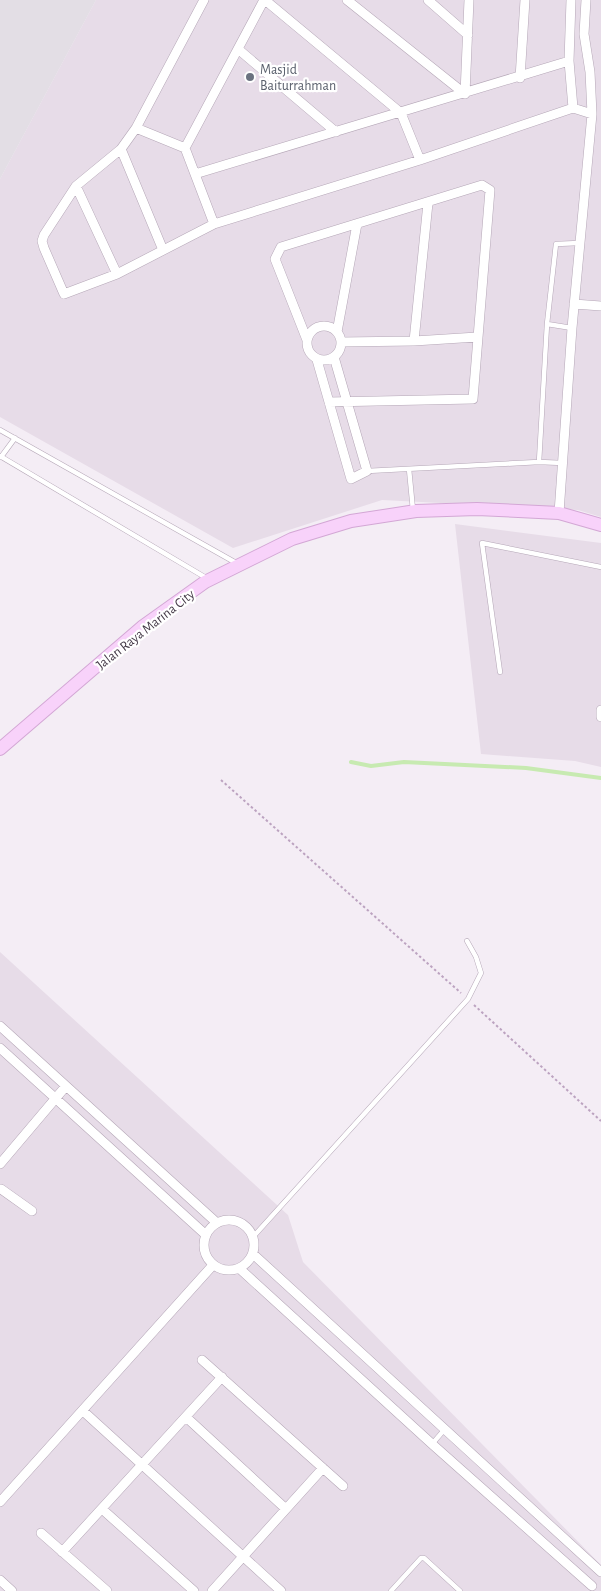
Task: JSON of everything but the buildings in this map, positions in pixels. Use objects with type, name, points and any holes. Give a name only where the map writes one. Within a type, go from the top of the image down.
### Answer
[{"type":"main road","name":"Jalan Raya Marina City","points":[[0,749],[142,627],[210,579],[292,539],[351,521],[413,511],[477,509],[559,513],[601,525]]},
{"type":"street","points":[[204,0],[136,128],[121,149],[76,186],[42,241],[62,292],[68,294],[117,274],[214,224],[420,160],[573,108],[592,114]]},
{"type":"street","points":[[185,148],[264,0],[401,113],[420,160]]},
{"type":"street","points":[[347,0],[465,94]]},
{"type":"street","points":[[428,0],[468,35]]},
{"type":"street","points":[[465,94],[469,0]]},
{"type":"street","points":[[520,78],[525,0]]},
{"type":"street","points":[[571,0],[569,62],[573,108]]},
{"type":"street","points":[[559,513],[572,328],[592,114],[590,72],[584,34],[586,0]]},
{"type":"street","points":[[238,49],[336,132]]},
{"type":"street","points":[[195,174],[569,62]]},
{"type":"street","points":[[136,128],[185,148],[214,224]]},
{"type":"street","points":[[121,149],[163,250]]},
{"type":"street","points":[[329,402],[347,401],[473,399],[490,190],[482,185],[281,247],[277,251],[276,259],[307,340],[308,351],[317,360],[329,402],[351,479],[366,471],[347,401],[334,357]]},
{"type":"street","points":[[76,186],[117,274]]},
{"type":"street","points":[[414,341],[428,203]]},
{"type":"street","points":[[317,360],[329,360],[341,348],[337,332],[357,224]]},
{"type":"street","points":[[574,304],[601,306]]},
{"type":"street","points":[[307,340],[309,334],[317,327],[328,326],[337,332]]},
{"type":"street","points":[[341,342],[414,341],[477,336]]},
{"type":"street","points":[[601,710],[601,717]]},
{"type":"street","points":[[0,1026],[217,1223]]},
{"type":"street","points":[[0,1048],[206,1235]]},
{"type":"street","points":[[0,1164],[66,1086]]},
{"type":"street","points":[[0,1189],[32,1211]]},
{"type":"street","points":[[234,1220],[249,1229],[254,1237],[253,1254],[240,1269],[226,1271],[213,1265],[206,1254],[206,1235],[217,1223],[234,1220]]},
{"type":"street","points":[[240,1269],[592,1588],[601,1573],[253,1254]]},
{"type":"street","points":[[0,1502],[213,1265]]},
{"type":"street","points":[[202,1360],[343,1486]]},
{"type":"street","points":[[62,1552],[222,1377]]},
{"type":"street","points":[[83,1411],[281,1591]]},
{"type":"street","points":[[186,1417],[286,1509]]},
{"type":"street","points":[[212,1591],[323,1468]]},
{"type":"street","points":[[102,1508],[194,1591]]},
{"type":"street","points":[[40,1533],[107,1591]]},
{"type":"street","points":[[0,1580],[12,1591]]},
{"type":"lane","points":[[539,462],[547,324],[556,244],[580,243]]},
{"type":"lane","points":[[547,324],[572,328]]},
{"type":"lane","points":[[0,430],[240,565]]},
{"type":"lane","points":[[15,438],[1,457],[210,579]]},
{"type":"lane","points":[[366,471],[539,462],[562,463]]},
{"type":"lane","points":[[409,469],[413,511]]},
{"type":"lane","points":[[500,672],[482,543],[601,567]]},
{"type":"lane","points":[[254,1237],[468,999],[481,973],[476,957],[467,941]]},
{"type":"lane","points":[[432,1444],[445,1429]]},
{"type":"lane","points":[[391,1591],[421,1558],[424,1558],[460,1591]]},
{"type":"path","points":[[221,780],[468,999],[601,1122]]},
{"type":"shaded area","points":[[0,0],[96,0],[0,179]]},
{"type":"shaded area","points":[[96,0],[601,0],[601,517],[578,510],[382,500],[233,548],[0,417],[0,179]]},
{"type":"shaded area","points":[[455,524],[601,543],[601,767],[575,761],[481,754]]},
{"type":"shaded area","points":[[0,952],[288,1215],[303,1262],[601,1565],[601,1591],[0,1591]]},
{"type":"waterway","points":[[351,762],[371,766],[404,762],[526,768],[601,778]]},
{"type":"place","name":"Masjid Baiturrahman","points":[[250,77]]}]
